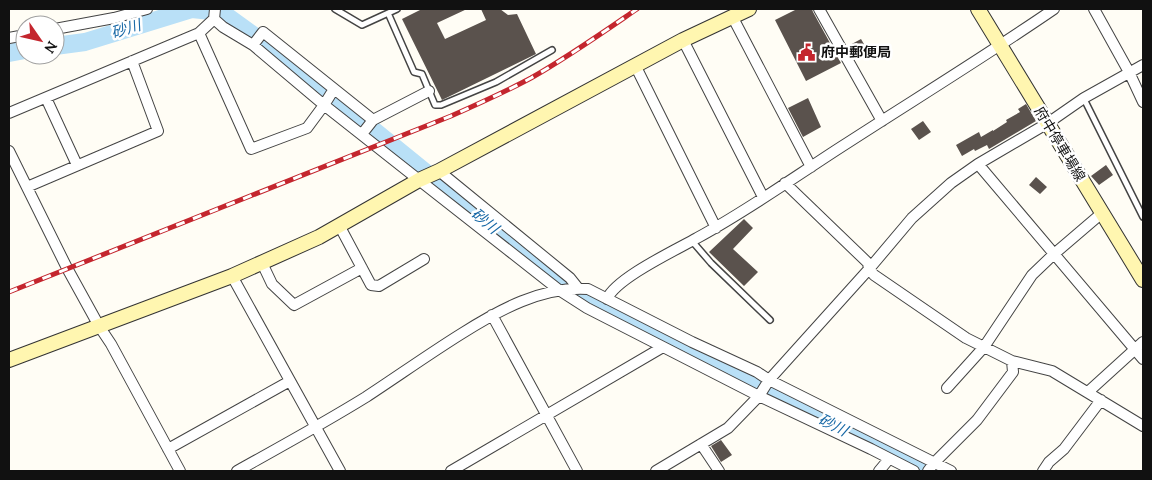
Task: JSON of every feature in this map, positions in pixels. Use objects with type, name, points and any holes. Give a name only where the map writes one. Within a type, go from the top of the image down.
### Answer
[{"type":"street","points":[[65,26],[112,14],[147,9]]},
{"type":"street","points":[[9,360],[232,276],[319,237],[419,180],[635,65],[749,9]]},
{"type":"street","points":[[819,9],[882,121]]},
{"type":"street","name":"府中停車場線","points":[[978,9],[1143,280]]},
{"type":"street","points":[[607,299],[610,292],[636,272],[716,228],[1054,9]]},
{"type":"street","points":[[1094,9],[1129,72],[1143,102]]},
{"type":"street","points":[[9,113],[199,33],[214,14],[223,26],[253,45],[324,105],[559,290],[587,308],[759,396],[914,471]]},
{"type":"street","points":[[732,16],[811,166]]},
{"type":"street","points":[[253,45],[263,32],[372,120]]},
{"type":"street","points":[[199,33],[251,149],[307,128],[334,89]]},
{"type":"street","points":[[683,40],[763,197]]},
{"type":"street","points":[[27,187],[158,131],[132,61]]},
{"type":"street","points":[[656,471],[728,428],[759,396],[769,380],[869,269],[912,218],[951,183],[978,164],[1048,124],[1084,98],[1143,64]]},
{"type":"street","points":[[635,65],[716,228]]},
{"type":"street","points":[[362,134],[372,120],[429,91]]},
{"type":"street","points":[[46,98],[77,166]]},
{"type":"street","points":[[9,151],[67,268],[180,471]]},
{"type":"street","points":[[978,164],[1143,359]]},
{"type":"street","points":[[439,171],[570,278],[578,288]]},
{"type":"street","points":[[785,183],[868,263],[869,269],[874,275],[958,333],[1012,361],[1052,371],[1143,426]]},
{"type":"street","points":[[947,388],[984,347],[1032,275],[1102,213]]},
{"type":"street","points":[[339,226],[371,285],[379,286],[424,259]]},
{"type":"street","points":[[262,262],[272,284],[294,305],[362,268]]},
{"type":"street","points":[[232,276],[340,471]]},
{"type":"street","points":[[237,471],[365,397],[492,315],[512,305],[559,290],[578,288],[588,289],[692,342],[757,372],[931,467],[951,471]]},
{"type":"street","points":[[492,315],[576,471]]},
{"type":"street","points":[[1088,392],[1143,342]]},
{"type":"street","points":[[450,471],[663,347]]},
{"type":"street","points":[[931,467],[977,420],[1013,372],[1012,361]]},
{"type":"street","points":[[168,448],[290,381]]},
{"type":"street","points":[[1043,471],[1049,462],[1064,449],[1101,400]]},
{"type":"street","points":[[701,444],[719,471]]},
{"type":"street","points":[[879,471],[889,459]]},
{"type":"lane","points":[[335,9],[362,25],[397,9]]},
{"type":"lane","points":[[388,13],[414,72],[422,74],[435,104],[441,105],[496,82],[552,50]]},
{"type":"lane","points":[[1084,98],[1143,217]]},
{"type":"lane","points":[[692,241],[770,320]]},
{"type":"building","points":[[422,9],[467,9],[437,23],[445,39],[486,20],[481,9],[500,9],[508,15],[517,14],[536,54],[442,100],[402,19]]},
{"type":"building","points":[[797,9],[812,9],[841,63],[806,81],[775,20]]},
{"type":"building","points":[[861,39],[868,51],[855,59],[848,46]]},
{"type":"building","points":[[808,98],[821,127],[803,137],[788,108]]},
{"type":"building","points":[[1026,104],[1036,121],[989,149],[987,145],[975,151],[974,149],[962,156],[956,145],[979,132],[981,137],[993,131],[1007,122],[1006,120],[1020,112],[1018,109]]},
{"type":"building","points":[[923,121],[931,132],[919,140],[911,129]]},
{"type":"building","points":[[1106,165],[1113,175],[1099,185],[1091,176]]},
{"type":"building","points":[[1036,177],[1047,187],[1040,194],[1029,185]]},
{"type":"building","points":[[744,219],[753,228],[733,249],[758,272],[744,286],[709,252]]},
{"type":"building","points":[[721,440],[732,455],[721,462],[711,446]]},
{"type":"waterway","name":"砂川","points":[[65,45],[85,42],[192,9],[221,12],[287,60],[558,280],[592,304],[926,471]]},
{"type":"waterway","name":"砂川","points":[[9,53],[15,52]]},
{"type":"railway","points":[[9,292],[471,107],[545,70],[637,9]]},
{"type":"place","name":"府中郵便局","points":[[807,52]]}]
